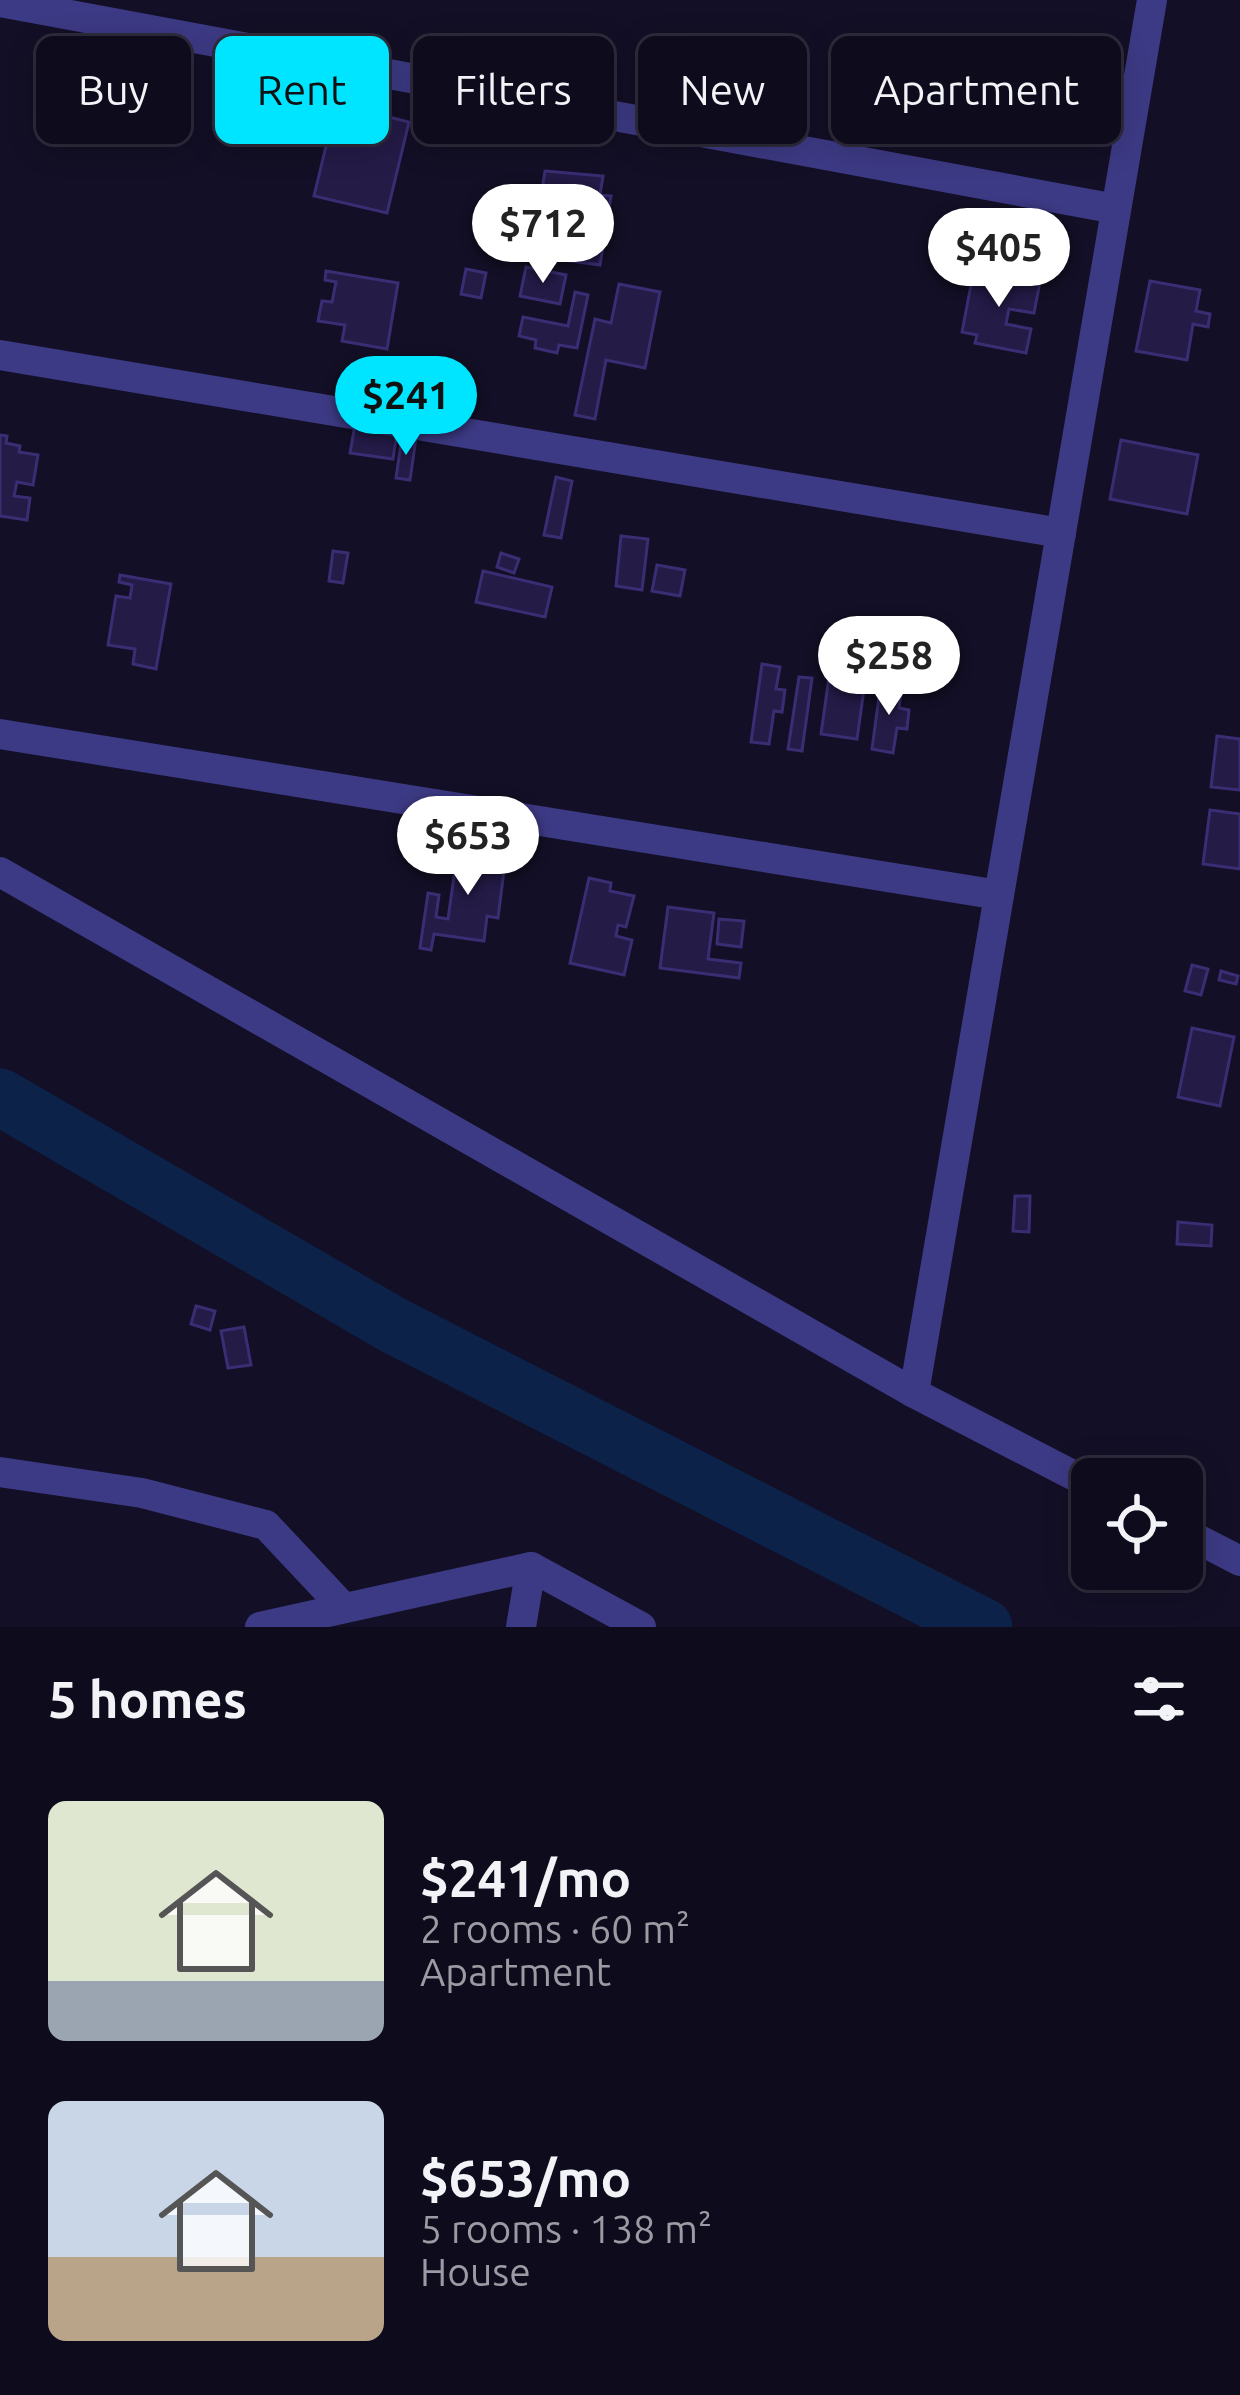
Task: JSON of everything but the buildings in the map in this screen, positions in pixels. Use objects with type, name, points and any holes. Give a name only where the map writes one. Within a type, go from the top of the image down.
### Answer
[{"type":"street","points":[[914,1393],[1152,0]]},
{"type":"street","points":[[0,2],[1116,209]]},
{"type":"street","points":[[0,355],[1061,533]]},
{"type":"street","points":[[0,734],[999,895]]},
{"type":"street","points":[[0,872],[914,1393],[1071,1474]]},
{"type":"street","points":[[0,1472],[142,1493],[266,1525],[344,1608]]},
{"type":"street","points":[[1203,1542],[1240,1561]]},
{"type":"street","points":[[521,1627],[531,1567]]},
{"type":"street","points":[[260,1627],[531,1567],[641,1627]]},
{"type":"waterway","points":[[0,1097],[393,1325],[984,1627]]}]
